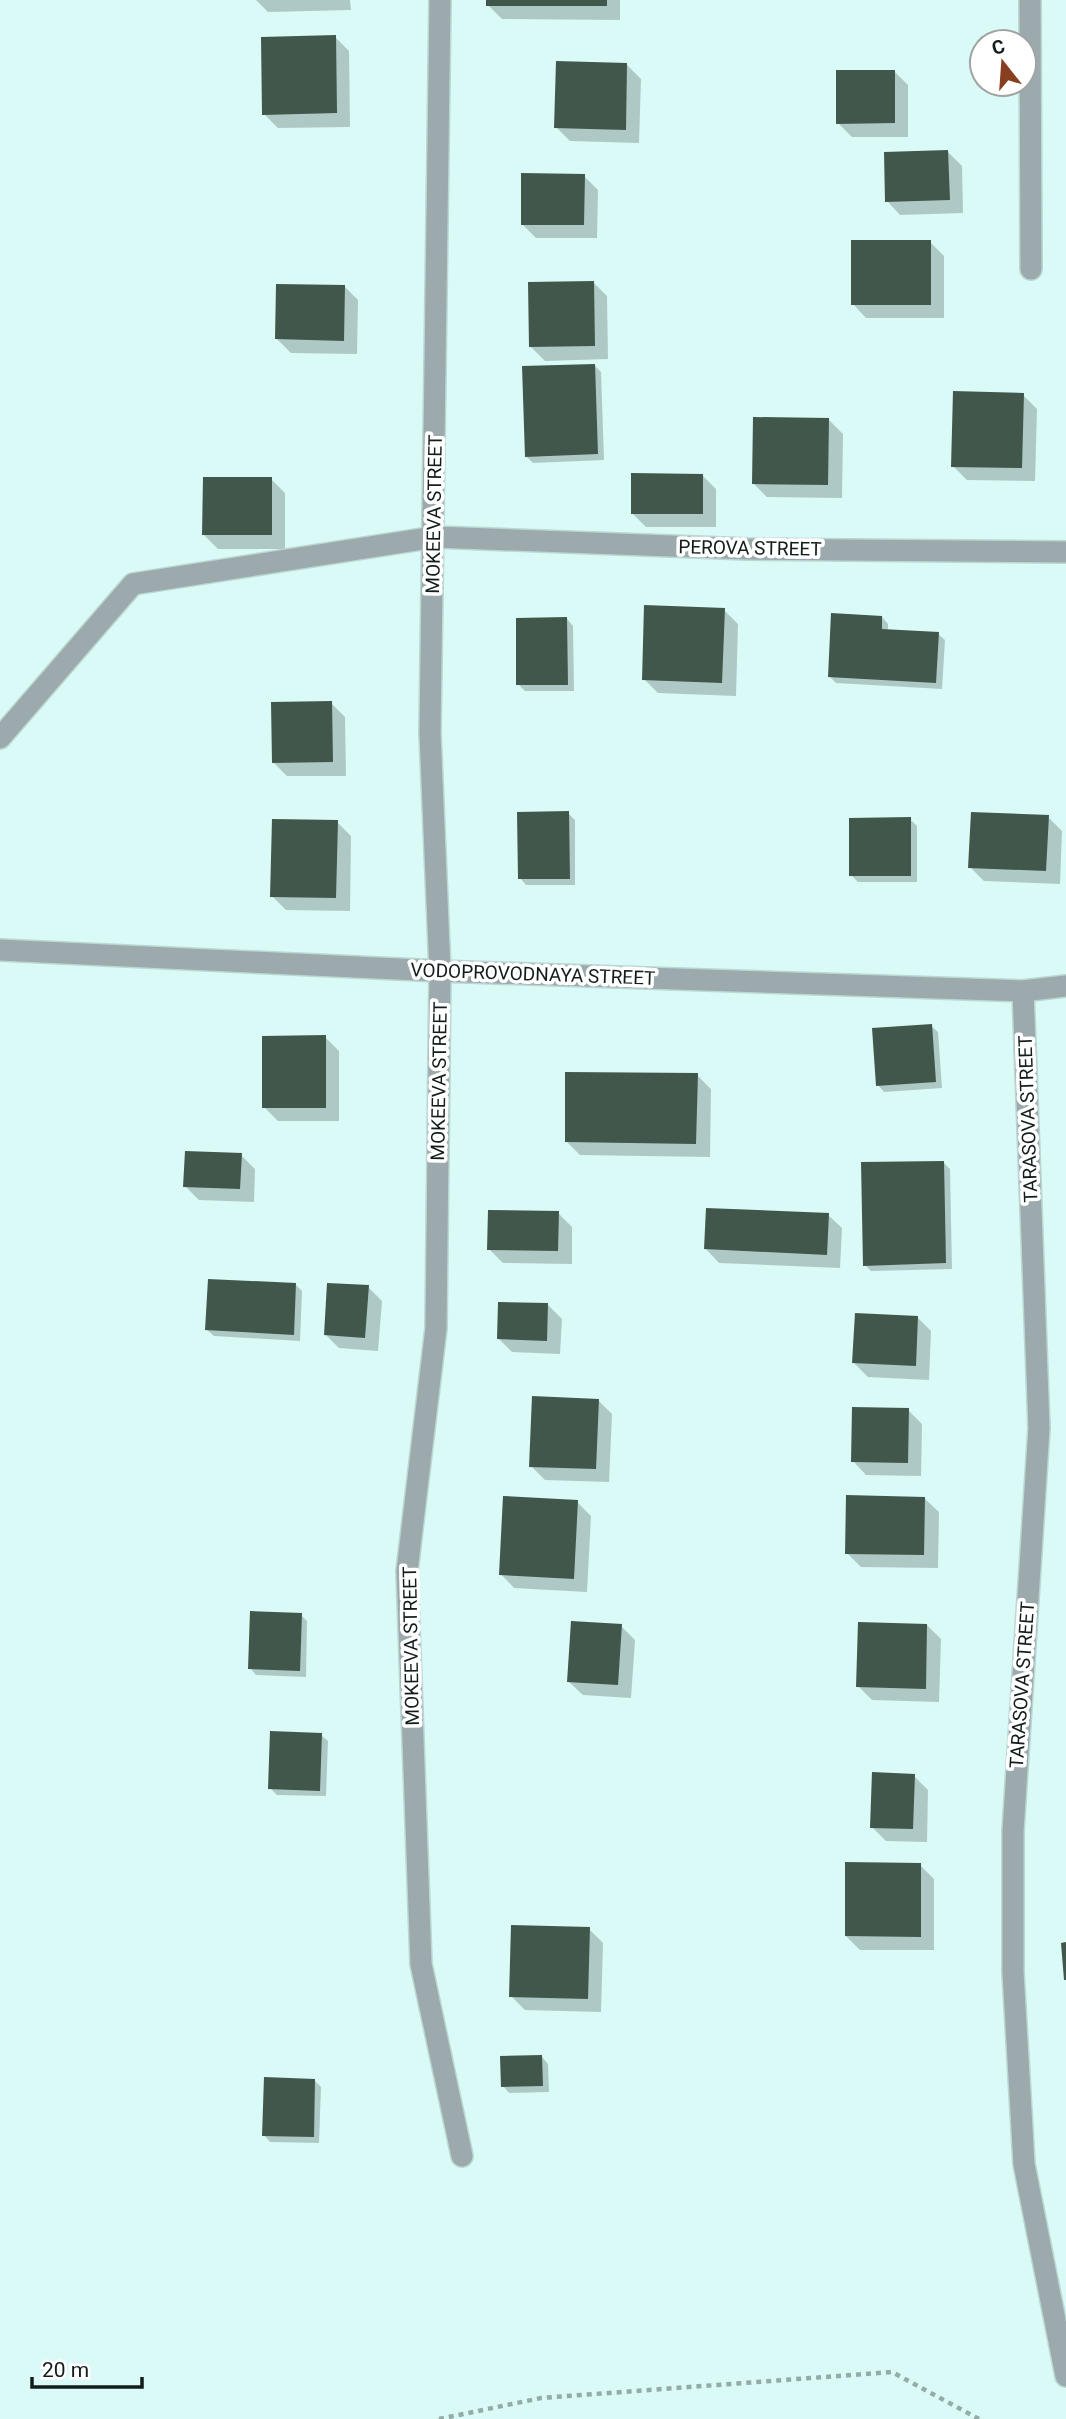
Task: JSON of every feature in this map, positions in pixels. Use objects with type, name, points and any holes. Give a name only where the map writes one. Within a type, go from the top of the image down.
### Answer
[{"type":"street","name":"MOKEEVA STREET","points":[[440,0],[435,537],[430,733],[440,971],[436,1328],[407,1571],[421,1964],[462,2156]]},
{"type":"street","points":[[1030,0],[1031,269]]},
{"type":"street","name":"PEROVA STREET","points":[[0,738],[133,584],[435,537],[748,549],[1066,552]]},
{"type":"street","name":"VODOPROVODNAYA STREET","points":[[0,950],[440,971],[1023,991],[1066,986]]},
{"type":"street","name":"TARASOVA STREET","points":[[1023,991],[1039,1428],[1013,1831],[1013,1972],[1024,2164],[1066,2375]]},
{"type":"path","points":[[439,2419],[541,2398],[892,2372],[979,2419]]},
{"type":"building","points":[[486,0],[607,0],[607,6],[486,6]]},
{"type":"building","points":[[336,35],[337,113],[262,115],[261,37]]},
{"type":"building","points":[[556,61],[627,63],[626,130],[554,128]]},
{"type":"building","points":[[836,70],[895,70],[895,123],[836,124]]},
{"type":"building","points":[[948,150],[950,200],[885,202],[884,152]]},
{"type":"building","points":[[521,173],[585,174],[584,225],[521,225]]},
{"type":"building","points":[[851,240],[931,240],[931,305],[851,305]]},
{"type":"building","points":[[594,281],[595,346],[529,347],[528,282]]},
{"type":"building","points":[[276,284],[345,285],[344,341],[275,339]]},
{"type":"building","points":[[595,364],[598,454],[525,457],[522,366]]},
{"type":"building","points":[[953,391],[1024,393],[1022,468],[951,467]]},
{"type":"building","points":[[753,417],[829,418],[828,485],[752,484]]},
{"type":"building","points":[[631,473],[703,474],[703,514],[631,514]]},
{"type":"building","points":[[203,477],[272,477],[272,535],[202,535]]},
{"type":"building","points":[[644,605],[725,608],[722,683],[642,680]]},
{"type":"building","points":[[831,613],[882,616],[882,629],[939,632],[936,683],[828,677]]},
{"type":"building","points":[[567,617],[568,685],[516,685],[516,618]]},
{"type":"building","points":[[332,701],[333,762],[272,763],[271,702]]},
{"type":"building","points":[[569,811],[570,879],[518,879],[517,812]]},
{"type":"building","points":[[971,812],[1049,815],[1046,871],[968,868]]},
{"type":"building","points":[[911,817],[911,876],[849,876],[849,818]]},
{"type":"building","points":[[272,819],[338,820],[336,898],[270,897]]},
{"type":"building","points":[[932,1024],[936,1082],[876,1086],[872,1028]]},
{"type":"building","points":[[326,1035],[326,1108],[262,1108],[262,1036]]},
{"type":"building","points":[[565,1072],[698,1073],[696,1144],[565,1142]]},
{"type":"building","points":[[185,1151],[242,1153],[240,1189],[183,1187]]},
{"type":"building","points":[[944,1161],[946,1263],[863,1266],[861,1162]]},
{"type":"building","points":[[706,1208],[829,1213],[827,1255],[704,1249]]},
{"type":"building","points":[[488,1210],[559,1211],[558,1251],[487,1250]]},
{"type":"building","points":[[208,1279],[296,1283],[294,1335],[205,1330]]},
{"type":"building","points":[[327,1283],[369,1285],[365,1338],[324,1335]]},
{"type":"building","points":[[498,1302],[548,1303],[547,1341],[497,1339]]},
{"type":"building","points":[[855,1313],[918,1316],[916,1366],[852,1363]]},
{"type":"building","points":[[532,1396],[599,1399],[596,1469],[529,1467]]},
{"type":"building","points":[[852,1407],[909,1408],[908,1463],[851,1462]]},
{"type":"building","points":[[846,1495],[925,1497],[924,1555],[845,1554]]},
{"type":"building","points":[[503,1496],[578,1500],[574,1579],[499,1575]]},
{"type":"building","points":[[250,1611],[302,1613],[300,1671],[248,1669]]},
{"type":"building","points":[[571,1621],[622,1624],[618,1685],[567,1682]]},
{"type":"building","points":[[858,1622],[927,1624],[926,1689],[856,1687]]},
{"type":"building","points":[[270,1731],[322,1733],[320,1791],[268,1789]]},
{"type":"building","points":[[872,1772],[915,1774],[913,1829],[870,1828]]},
{"type":"building","points":[[845,1862],[921,1863],[921,1937],[845,1936]]},
{"type":"building","points":[[511,1925],[590,1927],[588,1999],[509,1997]]},
{"type":"building","points":[[1066,1942],[1066,1980],[1064,1980],[1061,1943]]},
{"type":"building","points":[[542,2055],[543,2086],[501,2087],[500,2056]]},
{"type":"building","points":[[264,2077],[315,2079],[314,2137],[262,2136]]}]
